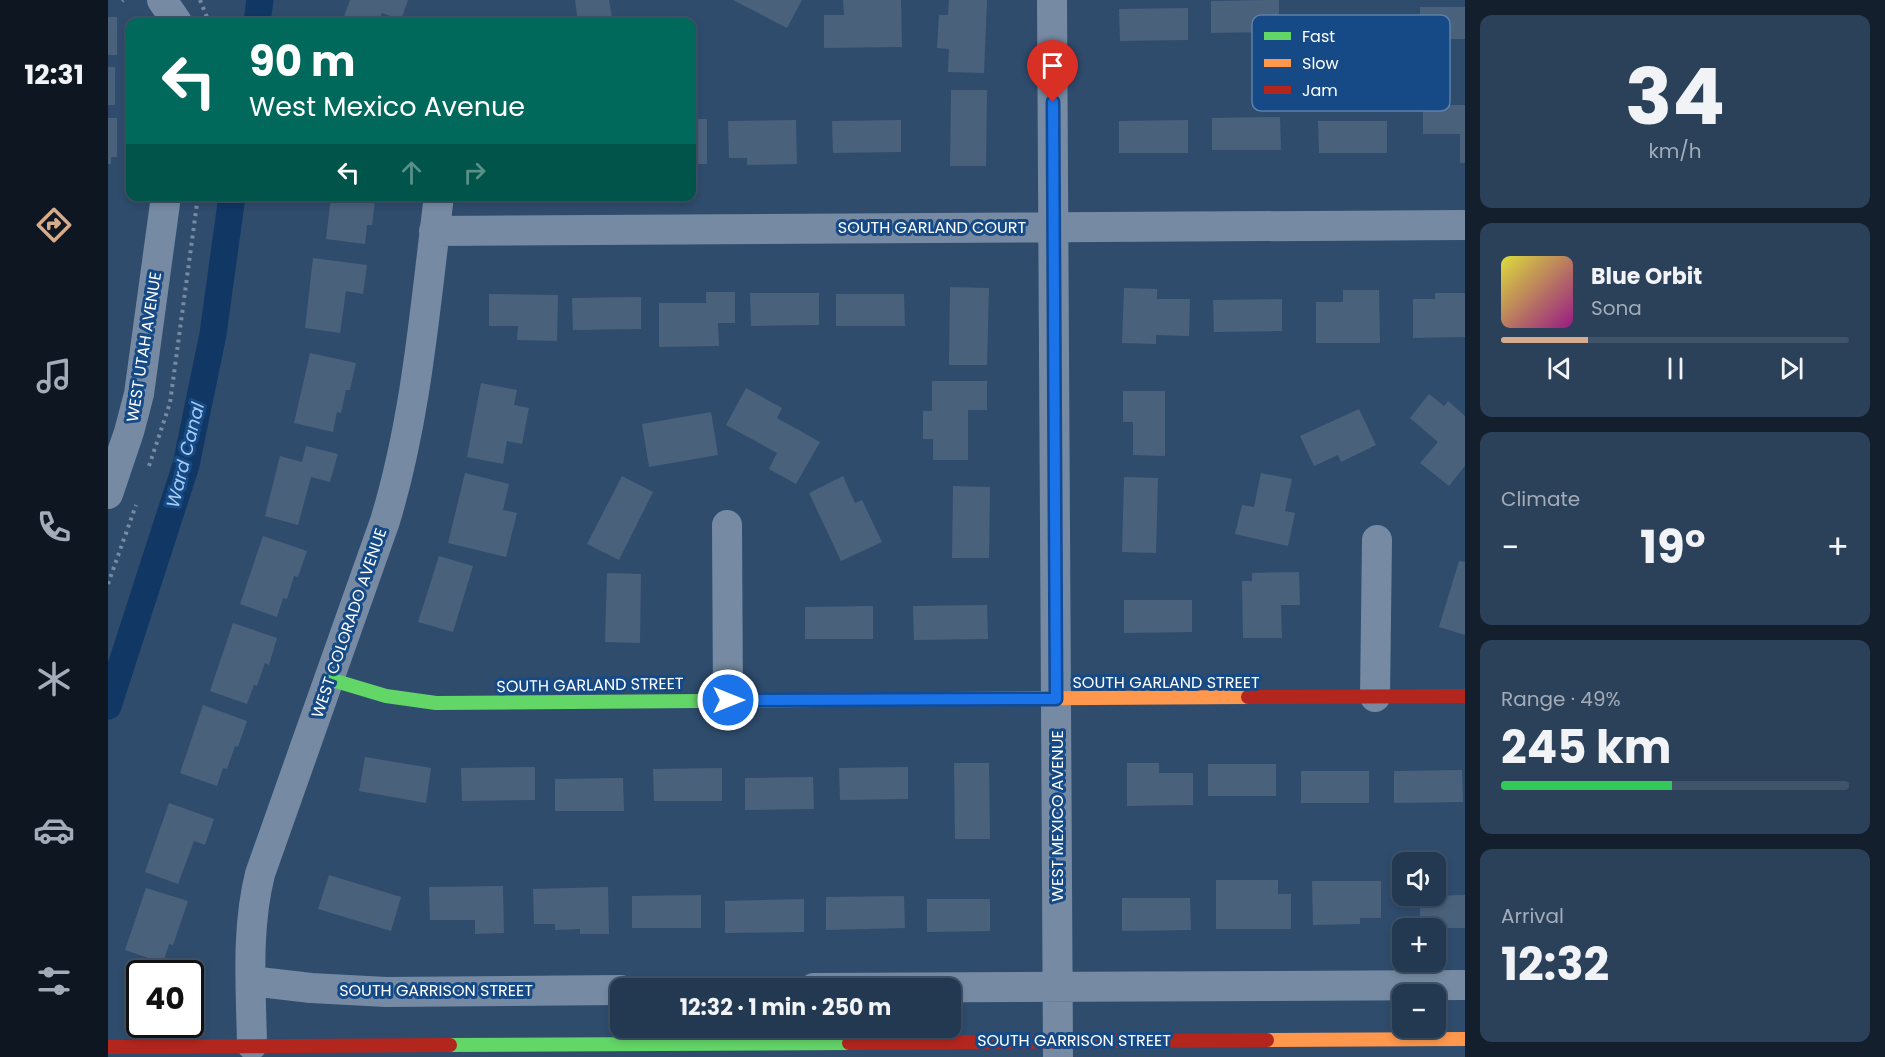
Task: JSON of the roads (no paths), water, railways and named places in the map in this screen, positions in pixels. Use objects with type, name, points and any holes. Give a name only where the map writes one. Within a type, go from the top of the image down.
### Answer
[{"type":"main road","name":"SOUTH GARLAND STREET","points":[[329,679],[386,696],[436,703],[1465,696]]},
{"type":"main road","name":"SOUTH GARRISON STREET","points":[[108,1047],[252,1045],[1058,1048],[1465,1039]]},
{"type":"street","name":"WEST MEXICO AVENUE","points":[[1052,0],[1058,1048]]},
{"type":"street","name":"WEST UTAH AVENUE","points":[[108,494],[139,394],[165,201]]},
{"type":"street","name":"WEST COLORADO AVENUE","points":[[252,1045],[253,910],[260,874],[385,521],[406,441],[417,373],[438,201]]},
{"type":"street","name":"SOUTH GARLAND COURT","points":[[434,231],[1465,225]]},
{"type":"street","points":[[727,525],[728,700]]},
{"type":"street","points":[[1375,698],[1377,540]]},
{"type":"street","name":"SOUTH GARRISON STREET","points":[[251,981],[311,988],[386,992],[610,990]]},
{"type":"street","points":[[961,987],[1465,985]]},
{"type":"waterway","name":"Ward Canal","points":[[258,18],[260,0]]},
{"type":"waterway","name":"Ward Canal","points":[[108,706],[186,465],[213,334],[231,201]]}]
